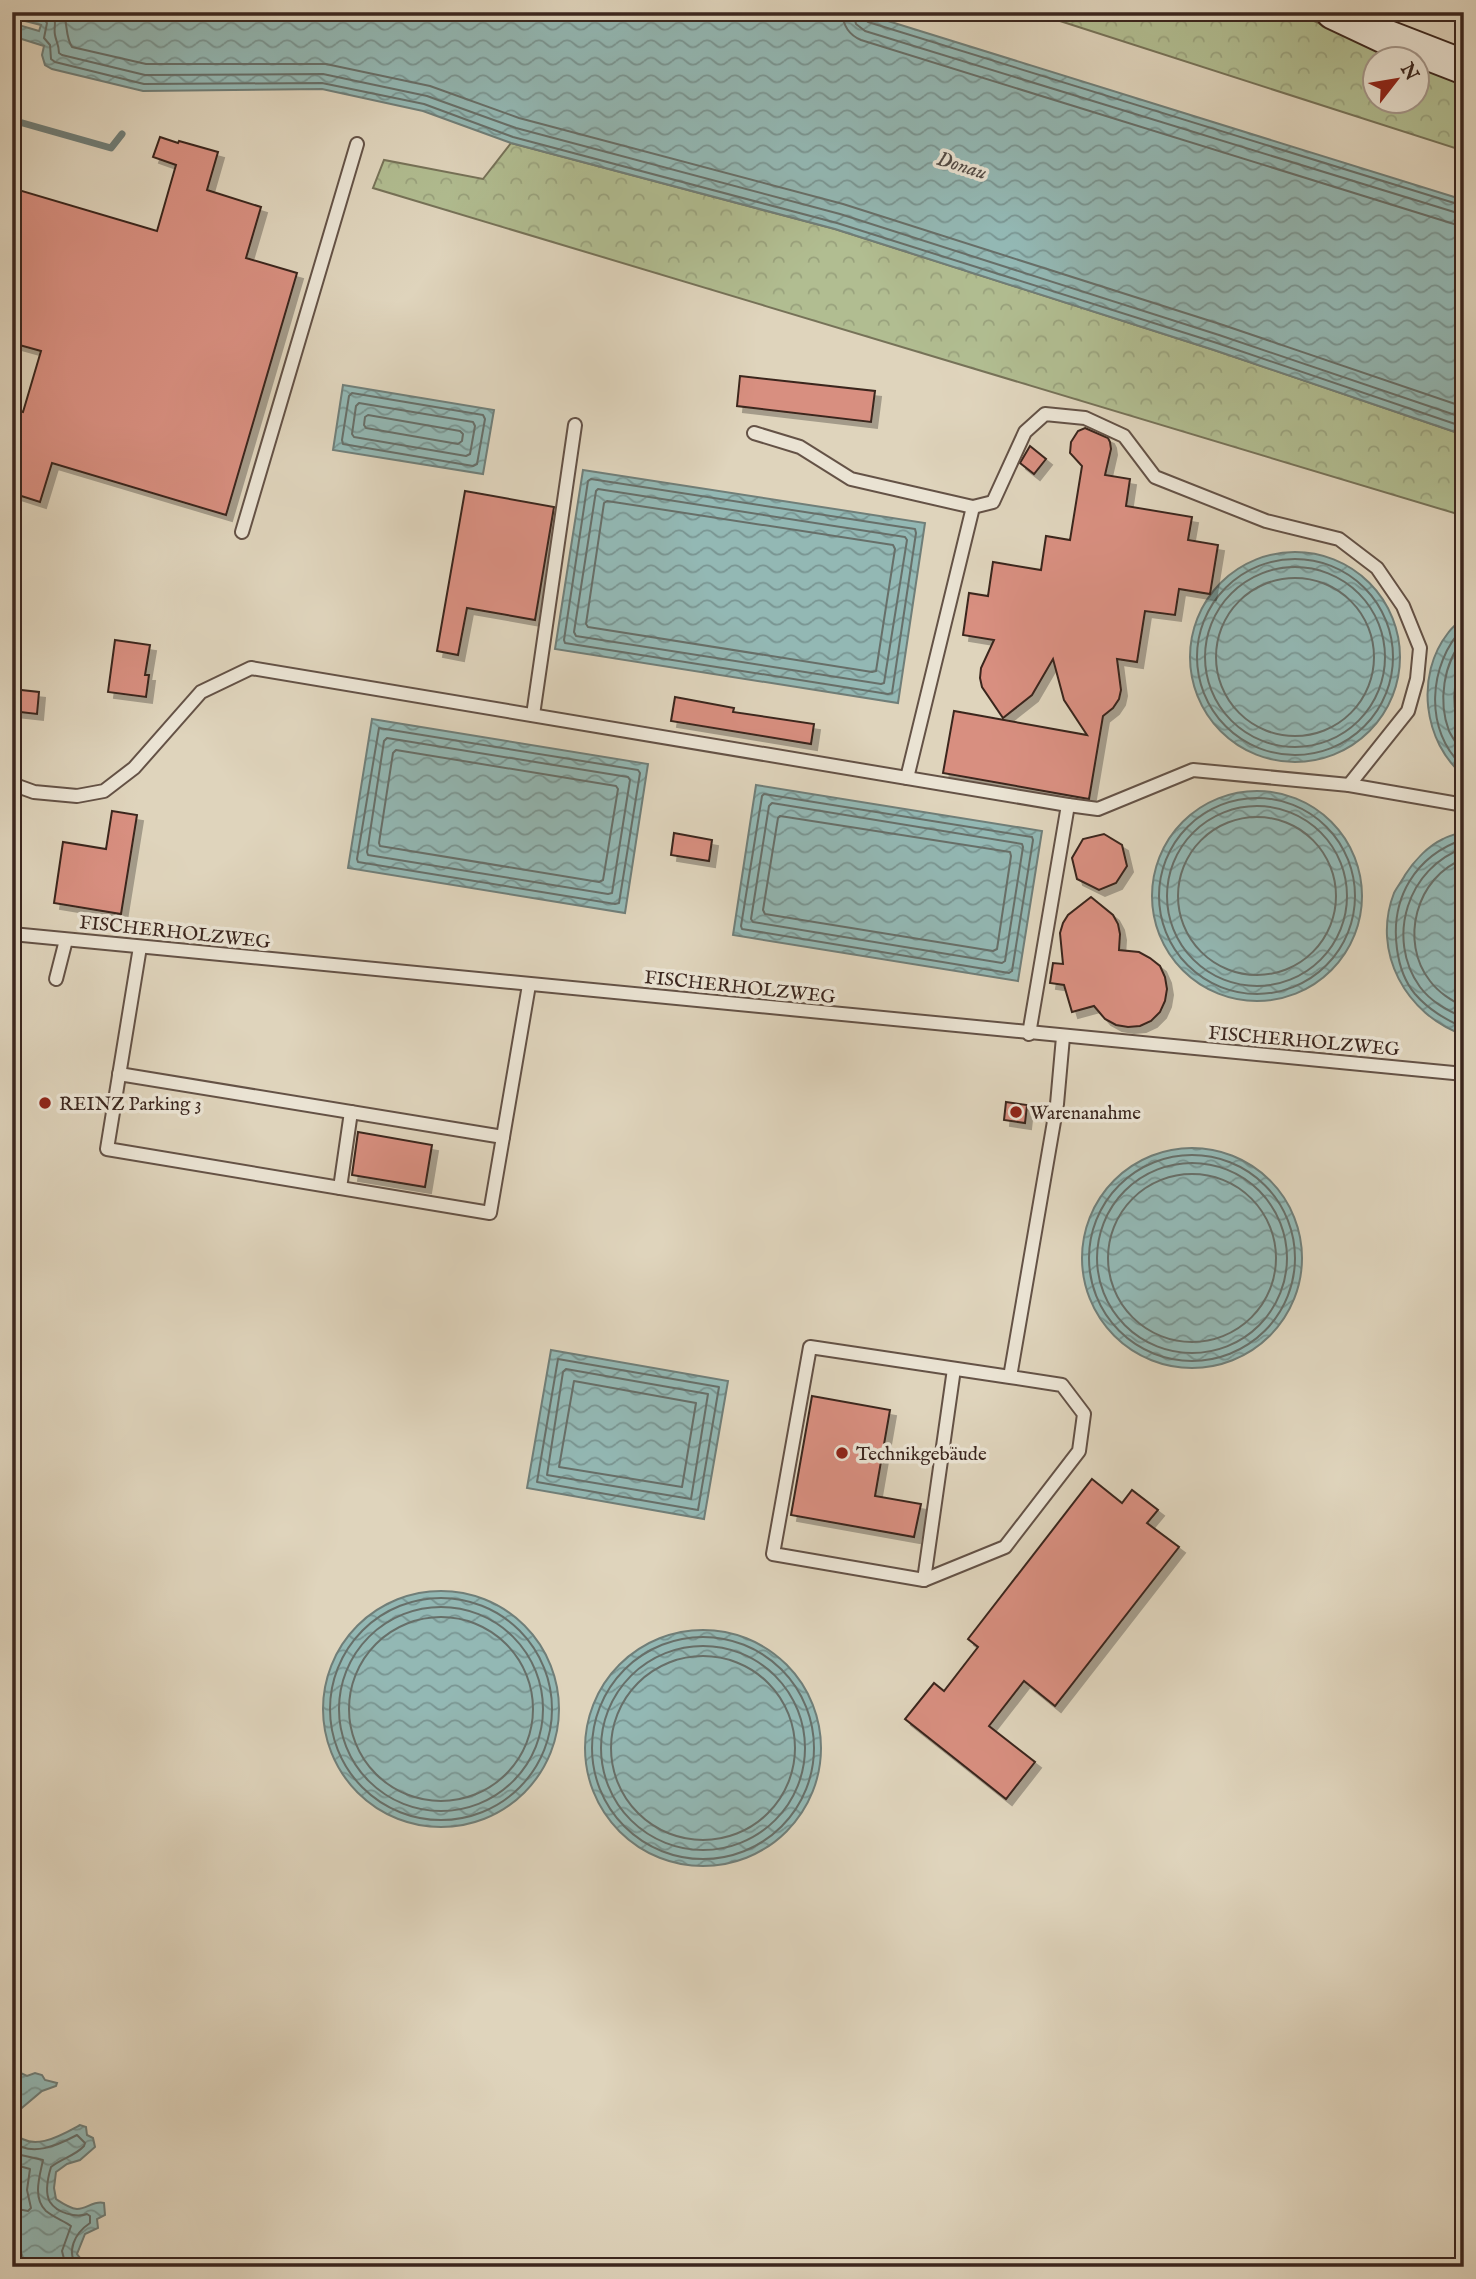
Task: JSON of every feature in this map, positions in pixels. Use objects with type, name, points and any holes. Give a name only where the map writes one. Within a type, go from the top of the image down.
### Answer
[{"type":"street","points":[[1333,12],[1384,36],[1464,67]]},
{"type":"lane","points":[[242,532],[357,144]]},
{"type":"lane","points":[[754,433],[800,447],[851,479],[973,507],[993,502],[1025,432],[1045,414],[1085,418],[1124,436],[1155,477],[1266,521],[1339,539],[1377,568],[1403,607],[1420,648],[1417,679],[1408,711],[1349,785]]},
{"type":"lane","points":[[533,715],[575,425]]},
{"type":"lane","points":[[907,778],[973,507]]},
{"type":"lane","points":[[12,784],[34,792],[77,796],[104,791],[134,768],[201,692],[251,668],[1098,809],[1193,771],[1349,785],[1464,805]]},
{"type":"lane","points":[[1029,1034],[1068,805]]},
{"type":"lane","name":"FISCHERHOLZWEG","points":[[12,934],[1464,1074]]},
{"type":"lane","points":[[56,979],[66,940]]},
{"type":"lane","points":[[140,947],[107,1149],[491,1213],[529,985]]},
{"type":"lane","points":[[1010,1377],[1044,1151],[1056,1104],[1063,1037]]},
{"type":"lane","points":[[119,1074],[503,1136]]},
{"type":"lane","points":[[340,1188],[351,1112]]},
{"type":"lane","points":[[810,1347],[1010,1377],[1062,1385],[1084,1414],[1079,1451],[1005,1546],[924,1580],[773,1554],[810,1347]]},
{"type":"lane","points":[[924,1580],[954,1369]]},
{"type":"green space","points":[[1032,12],[1294,12],[1370,46],[1360,46],[1360,116],[1430,116],[1430,71],[1464,84],[1464,151]]},
{"type":"green space","points":[[511,143],[835,229],[1214,350],[1464,435],[1464,516],[373,188],[384,160],[483,179]]},
{"type":"water","name":"Donau","points":[[27,12],[859,12],[1464,200],[1464,435],[1214,350],[835,229],[511,143],[423,111],[322,89],[143,91],[52,69],[45,65],[42,55],[44,46],[12,36],[12,23],[39,31],[41,25],[25,21]]},
{"type":"water","points":[[343,385],[494,410],[483,474],[333,450]]},
{"type":"water","points":[[583,470],[925,523],[898,703],[555,649]]},
{"type":"water","points":[[1295,552],[1316,554],[1335,560],[1354,569],[1370,582],[1383,598],[1392,617],[1398,636],[1398,678],[1392,697],[1383,716],[1370,732],[1354,745],[1335,754],[1316,760],[1295,762],[1274,760],[1255,754],[1236,745],[1220,732],[1207,716],[1198,697],[1192,678],[1190,657],[1192,636],[1198,617],[1207,598],[1220,582],[1236,569],[1255,560],[1274,554]]},
{"type":"water","points":[[1464,617],[1464,776],[1450,762],[1432,727],[1428,688],[1431,668],[1438,650],[1450,631]]},
{"type":"water","points":[[372,719],[648,764],[625,913],[348,868]]},
{"type":"water","points":[[756,785],[1042,831],[1018,981],[733,935]]},
{"type":"water","points":[[1257,791],[1278,793],[1297,799],[1316,808],[1332,821],[1345,837],[1354,856],[1360,875],[1360,917],[1354,936],[1345,955],[1332,971],[1316,984],[1297,993],[1278,999],[1257,1001],[1236,999],[1217,993],[1198,984],[1182,971],[1169,955],[1160,936],[1154,917],[1152,896],[1154,875],[1160,856],[1169,837],[1182,821],[1198,808],[1217,799],[1236,793]]},
{"type":"water","points":[[1464,832],[1464,1035],[1443,1026],[1425,1013],[1410,997],[1391,959],[1387,937],[1388,915],[1394,893],[1409,870],[1432,846],[1448,836]]},
{"type":"water","points":[[1203,1148],[1234,1156],[1253,1166],[1270,1180],[1284,1197],[1294,1216],[1300,1236],[1300,1280],[1294,1300],[1284,1319],[1270,1336],[1253,1350],[1224,1364],[1181,1368],[1160,1364],[1140,1355],[1122,1343],[1107,1328],[1086,1290],[1082,1247],[1086,1226],[1095,1206],[1107,1188],[1122,1173],[1160,1152]]},
{"type":"water","points":[[551,1350],[728,1381],[704,1519],[527,1488]]},
{"type":"water","points":[[429,1591],[453,1591],[497,1605],[525,1625],[550,1664],[557,1686],[557,1732],[550,1754],[525,1793],[497,1813],[475,1822],[453,1827],[429,1827],[385,1813],[357,1793],[337,1765],[328,1743],[323,1721],[323,1697],[337,1653],[357,1625],[385,1605],[407,1596]]},
{"type":"water","points":[[691,1630],[715,1630],[759,1644],[787,1664],[812,1703],[819,1725],[819,1771],[812,1793],[787,1832],[759,1852],[737,1861],[715,1866],[691,1866],[647,1852],[619,1832],[599,1804],[590,1782],[585,1760],[585,1736],[599,1692],[619,1664],[647,1644],[669,1635]]},
{"type":"water","points":[[12,2069],[27,2076],[35,2073],[42,2075],[45,2080],[57,2083],[56,2086],[42,2091],[17,2112],[13,2132],[21,2138],[37,2142],[55,2138],[80,2125],[86,2127],[87,2135],[93,2138],[95,2147],[80,2160],[67,2164],[56,2172],[54,2188],[56,2199],[74,2208],[81,2209],[104,2203],[105,2215],[97,2219],[98,2228],[85,2234],[77,2254],[84,2263],[92,2267],[26,2267],[12,2225]]},
{"type":"building","points":[[160,137],[218,152],[207,190],[261,207],[246,258],[297,273],[226,515],[52,463],[40,502],[12,493],[12,409],[23,412],[41,351],[12,343],[12,188],[157,231],[176,165],[153,157]]},
{"type":"building","points":[[740,376],[875,391],[871,422],[737,406]]},
{"type":"building","points":[[1085,428],[1108,438],[1110,442],[1105,475],[1130,479],[1126,506],[1192,517],[1188,540],[1218,545],[1210,594],[1179,589],[1175,615],[1145,611],[1137,662],[1117,659],[1121,690],[1113,708],[1103,716],[1089,799],[943,773],[954,711],[1087,735],[1064,700],[1053,659],[1032,695],[1003,718],[982,687],[980,678],[981,668],[994,640],[963,635],[969,593],[988,596],[993,562],[1041,570],[1046,536],[1070,540],[1082,466],[1070,453],[1071,442],[1078,431]]},
{"type":"building","points":[[1030,446],[1046,459],[1034,474],[1020,463]]},
{"type":"building","points":[[465,491],[554,507],[535,620],[467,608],[458,655],[437,651]]},
{"type":"building","points":[[115,640],[150,645],[145,675],[149,675],[146,697],[108,692]]},
{"type":"building","points":[[12,689],[39,692],[37,714],[12,711]]},
{"type":"building","points":[[675,697],[734,708],[733,712],[814,724],[811,744],[671,721]]},
{"type":"building","points":[[112,811],[137,815],[121,914],[54,903],[63,842],[106,849]]},
{"type":"building","points":[[674,833],[712,840],[709,861],[671,855]]},
{"type":"building","points":[[1104,834],[1122,845],[1127,866],[1116,883],[1099,890],[1077,879],[1072,858],[1083,839]]},
{"type":"building","points":[[1091,897],[1113,915],[1118,924],[1119,950],[1139,952],[1150,958],[1160,966],[1165,977],[1167,989],[1160,1012],[1151,1021],[1140,1026],[1116,1025],[1105,1019],[1094,1006],[1072,1012],[1064,985],[1050,983],[1053,963],[1063,964],[1060,933],[1063,923],[1068,915]]},
{"type":"building","name":"Warenanahme","points":[[1006,1102],[1027,1105],[1025,1123],[1004,1120]]},
{"type":"building","points":[[358,1132],[432,1145],[425,1187],[352,1175]]},
{"type":"building","name":"Technikgebäude","points":[[812,1396],[890,1410],[875,1496],[921,1504],[914,1537],[791,1515]]},
{"type":"building","points":[[1092,1479],[1122,1503],[1132,1490],[1158,1510],[1147,1523],[1179,1547],[1055,1706],[1024,1681],[989,1726],[1035,1762],[1006,1799],[905,1719],[934,1683],[944,1691],[978,1647],[968,1639]]},
{"type":"waterway","points":[[12,120],[111,148],[122,134]]},
{"type":"place","name":"REINZ Parking 3","points":[[45,1103]]},
{"type":"place","name":"Warenanahme","points":[[1016,1112]]},
{"type":"place","name":"Technikgebäude","points":[[842,1453]]}]
